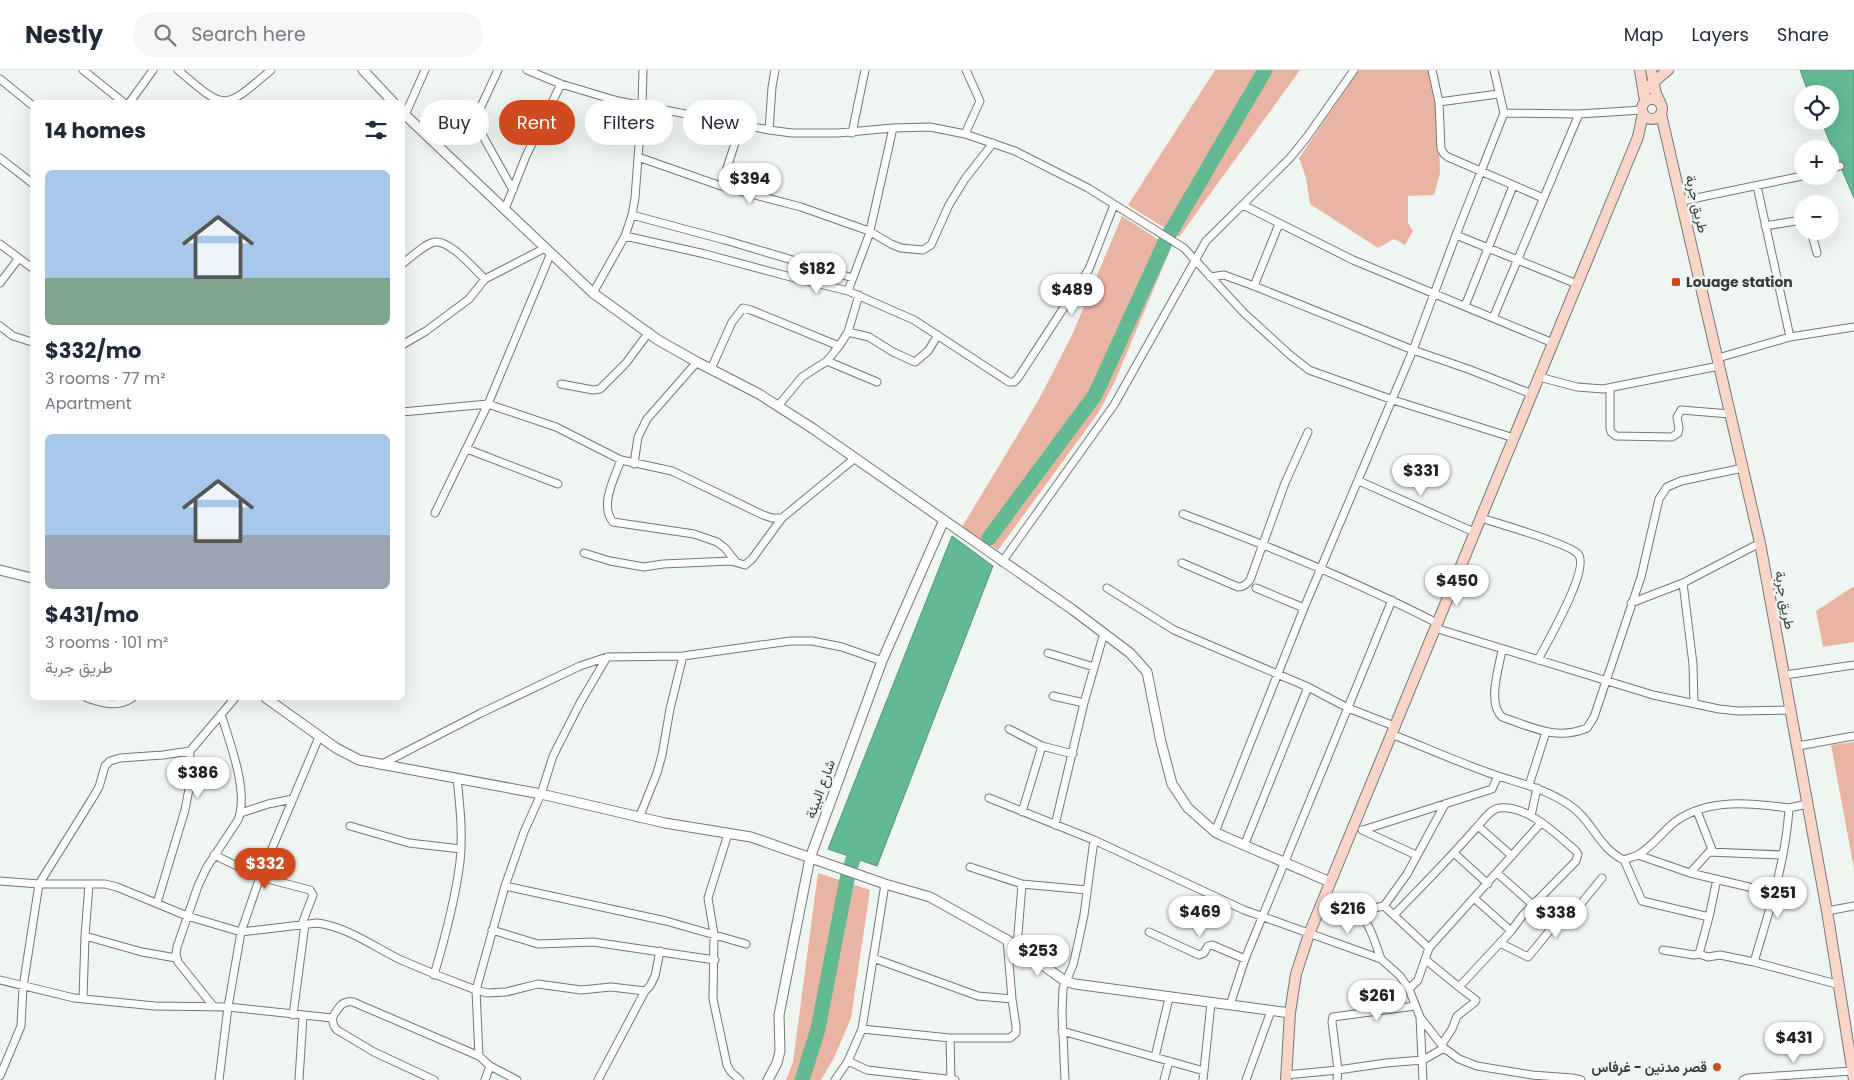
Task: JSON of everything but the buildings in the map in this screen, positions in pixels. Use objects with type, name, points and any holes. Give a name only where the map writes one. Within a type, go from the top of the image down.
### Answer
[{"type":"main road","points":[[1640,70],[1643,105],[1647,117],[1657,116]]},
{"type":"main road","points":[[1286,1077],[1290,1013],[1296,974],[1309,934],[1330,882],[1358,828],[1393,730],[1638,137],[1662,108],[1651,70]]},
{"type":"main road","points":[[1638,137],[1643,105],[1654,82],[1668,70]]},
{"type":"main road","points":[[1643,105],[1652,99],[1660,102]]},
{"type":"main road","name":"طريق جربة","points":[[1657,116],[1663,130],[1682,201],[1760,543],[1840,985],[1853,1075]]},
{"type":"street","points":[[83,70],[120,100]]},
{"type":"street","points":[[131,100],[153,70]]},
{"type":"street","points":[[178,70],[208,95],[221,100]]},
{"type":"street","points":[[232,100],[239,98],[271,70]]},
{"type":"street","points":[[363,70],[391,100]]},
{"type":"street","points":[[405,112],[425,70]]},
{"type":"street","points":[[498,70],[476,120],[479,129],[513,190]]},
{"type":"street","points":[[527,70],[561,84],[615,100]]},
{"type":"street","points":[[642,70],[642,100]]},
{"type":"street","points":[[769,130],[775,70]]},
{"type":"street","points":[[852,133],[865,70]]},
{"type":"street","points":[[965,134],[980,101],[966,70]]},
{"type":"street","points":[[1002,562],[1114,405],[1206,241],[1273,176],[1302,144],[1354,70]]},
{"type":"street","points":[[1432,70],[1439,102],[1441,149],[1444,154],[1543,198]]},
{"type":"street","points":[[1215,832],[1304,608],[1393,400],[1504,113],[1498,94],[1494,70]]},
{"type":"street","points":[[0,79],[30,103]]},
{"type":"street","points":[[505,209],[561,84]]},
{"type":"street","points":[[1439,102],[1498,94]]},
{"type":"street","points":[[1504,113],[1578,114],[1643,105]]},
{"type":"street","points":[[1493,318],[1578,114]]},
{"type":"street","points":[[405,115],[592,293],[697,362],[778,406],[944,520],[1130,653],[1147,672],[1161,742],[1172,784],[1188,808],[1215,832],[1330,882]]},
{"type":"street","points":[[757,127],[792,133],[852,133],[892,128],[930,127],[965,134],[993,143],[1044,164],[1088,188],[1184,248],[1244,312],[1290,356],[1309,370],[1393,400],[1514,438]]},
{"type":"street","points":[[848,291],[869,231],[884,173],[892,128]]},
{"type":"street","points":[[638,156],[721,186],[801,207],[869,231],[901,248],[923,250],[932,245],[953,198],[993,143]]},
{"type":"street","points":[[592,293],[625,236],[632,215],[639,145]]},
{"type":"street","points":[[721,186],[734,145]]},
{"type":"street","points":[[0,158],[30,181]]},
{"type":"street","points":[[1682,201],[1794,178]]},
{"type":"street","points":[[1465,306],[1513,186]]},
{"type":"street","points":[[1757,186],[1790,337]]},
{"type":"street","points":[[625,236],[705,254],[859,295],[904,315],[1009,382],[1014,382],[1089,269],[1114,205]]},
{"type":"street","points":[[1243,205],[1353,260],[1553,343]]},
{"type":"street","points":[[632,215],[853,278]]},
{"type":"street","points":[[1765,226],[1794,221]]},
{"type":"street","points":[[1254,286],[1279,224]]},
{"type":"street","points":[[1456,235],[1577,284]]},
{"type":"street","points":[[1813,240],[1817,253]]},
{"type":"street","points":[[405,262],[426,246],[434,242],[441,242],[455,251],[485,279]]},
{"type":"street","points":[[0,244],[30,266]]},
{"type":"street","points":[[405,345],[468,299],[485,279],[548,251]]},
{"type":"street","points":[[435,513],[488,404],[548,251]]},
{"type":"street","points":[[0,283],[19,258]]},
{"type":"street","points":[[1210,277],[1224,275],[1413,350],[1532,394]]},
{"type":"street","points":[[778,406],[802,377],[827,361],[839,346],[848,332],[859,295]]},
{"type":"street","points":[[711,369],[732,322],[742,308],[839,346]]},
{"type":"street","points":[[0,326],[13,336],[30,341]]},
{"type":"street","points":[[1539,377],[1577,387],[1610,388],[1719,362],[1790,337],[1854,326]]},
{"type":"street","points":[[561,384],[593,390],[600,389],[626,363],[649,332]]},
{"type":"street","points":[[848,332],[869,337],[899,356],[915,362],[928,351],[938,335]]},
{"type":"street","points":[[827,361],[877,382]]},
{"type":"street","points":[[634,464],[638,437],[647,420],[697,362]]},
{"type":"street","points":[[1610,388],[1610,428],[1611,432],[1616,436],[1672,437],[1678,433],[1677,417],[1681,410],[1730,414]]},
{"type":"street","points":[[405,412],[488,404],[556,427],[621,460],[672,471],[763,516],[782,518]]},
{"type":"street","points":[[1182,564],[1234,586],[1241,587],[1250,580],[1285,483],[1308,432]]},
{"type":"street","points":[[466,449],[558,484]]},
{"type":"street","points":[[584,553],[610,562],[644,567],[663,564],[736,562],[745,565],[782,518],[855,458]]},
{"type":"street","points":[[621,460],[609,491],[609,514],[613,522],[694,534],[717,542],[725,548],[736,562]]},
{"type":"street","points":[[1502,650],[1494,696],[1497,712],[1502,717],[1546,732],[1564,734],[1587,728],[1594,717],[1642,577],[1653,521],[1663,491],[1671,484],[1681,481],[1743,468]]},
{"type":"street","points":[[1359,481],[1474,532]]},
{"type":"street","points":[[1182,514],[1321,569],[1392,600],[1436,625],[1502,650],[1653,696],[1738,711],[1791,710]]},
{"type":"street","points":[[1481,518],[1573,550],[1581,559],[1581,567],[1570,597],[1538,660]]},
{"type":"street","name":"شارع البيئة","points":[[768,1080],[777,1063],[780,1051],[779,1015],[810,858],[882,661],[944,520]]},
{"type":"street","points":[[1632,603],[1683,583],[1760,543]]},
{"type":"street","points":[[0,570],[30,578]]},
{"type":"street","points":[[1683,583],[1693,664],[1694,703]]},
{"type":"street","points":[[1107,588],[1174,630],[1308,686],[1393,730],[1498,776],[1538,788],[1561,799],[1579,811],[1609,851],[1624,860],[1642,901],[1709,917]]},
{"type":"street","points":[[1256,588],[1304,608]]},
{"type":"street","points":[[1230,1005],[1262,916],[1392,600]]},
{"type":"street","points":[[1056,825],[1084,703],[1104,633]]},
{"type":"street","points":[[380,765],[481,713],[587,663],[608,657],[683,656],[790,641],[812,641],[842,647],[882,661]]},
{"type":"street","points":[[1048,653],[1094,667]]},
{"type":"street","points":[[640,818],[662,755],[670,709],[683,656]]},
{"type":"street","points":[[479,1056],[476,990],[506,886],[524,832],[541,794],[553,756],[608,657]]},
{"type":"street","points":[[1785,675],[1854,666]]},
{"type":"street","points":[[1244,846],[1308,686]]},
{"type":"street","points":[[1054,696],[1084,703]]},
{"type":"street","points":[[94,700],[107,704],[121,703],[128,700]]},
{"type":"street","points":[[157,903],[185,810],[190,750],[233,700]]},
{"type":"street","points":[[269,700],[319,737],[346,755],[358,760],[541,794],[640,818],[752,838],[885,884],[930,897],[1007,940],[1065,981],[1094,988],[1290,1013]]},
{"type":"street","points":[[176,958],[177,947],[187,916],[204,874],[241,813],[242,795],[221,714]]},
{"type":"street","points":[[1009,729],[1042,746],[1073,754]]},
{"type":"street","points":[[1529,785],[1546,732]]},
{"type":"street","points":[[1798,746],[1854,736]]},
{"type":"street","points":[[219,1080],[228,1007],[241,932],[260,877],[319,737]]},
{"type":"street","points":[[1022,812],[1042,746]]},
{"type":"street","points":[[0,1076],[21,1026],[23,987],[39,884],[99,787],[105,766],[110,761],[120,758],[163,755],[190,750]]},
{"type":"street","points":[[1358,828],[1492,789],[1498,776]]},
{"type":"street","points":[[434,975],[451,913],[460,849],[461,823],[456,778]]},
{"type":"street","points":[[1531,816],[1538,788]]},
{"type":"street","points":[[989,798],[1094,840],[1244,910],[1381,959],[1400,976],[1409,988],[1420,1017],[1443,1046],[1459,1059],[1477,1066],[1534,1077],[1581,1080]]},
{"type":"street","points":[[241,813],[268,804],[292,799]]},
{"type":"street","points":[[1624,860],[1638,855],[1676,822],[1697,811],[1718,805],[1736,803],[1789,808],[1807,804]]},
{"type":"street","points":[[1358,911],[1384,906],[1408,874],[1416,855],[1445,804]]},
{"type":"street","points":[[1394,915],[1490,813],[1499,808],[1515,810],[1531,816],[1575,850],[1578,857],[1459,988]]},
{"type":"street","points":[[1754,962],[1783,855],[1789,808]]},
{"type":"street","points":[[1697,811],[1713,852]]},
{"type":"street","points":[[1409,988],[1418,980],[1429,948],[1541,823]]},
{"type":"street","points":[[350,826],[409,843],[460,849]]},
{"type":"street","points":[[1478,826],[1512,856]]},
{"type":"street","points":[[1358,828],[1416,855]]},
{"type":"street","points":[[728,834],[708,898],[714,934],[713,999],[727,1065],[731,1072],[740,1080]]},
{"type":"street","points":[[1065,1080],[1062,1013],[1065,981],[1073,965],[1084,915],[1094,840]]},
{"type":"street","points":[[1690,873],[1706,855],[1713,852],[1783,855]]},
{"type":"street","points":[[1454,853],[1488,884]]},
{"type":"street","points":[[1638,855],[1690,873],[1774,893]]},
{"type":"street","points":[[214,856],[260,877],[308,888],[312,891],[304,924],[293,1015]]},
{"type":"street","points":[[970,867],[1022,884],[1087,890]]},
{"type":"street","points":[[1497,873],[1533,905]]},
{"type":"street","points":[[1500,943],[1528,957],[1551,929],[1566,922],[1602,878]]},
{"type":"street","points":[[1699,954],[1717,879]]},
{"type":"street","points":[[0,881],[118,886],[187,916],[241,932],[304,924],[329,925],[346,930],[373,946],[434,975],[487,993],[506,992],[538,984],[581,990],[611,987],[645,991]]},
{"type":"street","points":[[83,999],[89,884]]},
{"type":"street","points":[[835,1080],[848,1061],[862,1028],[885,884]]},
{"type":"street","points":[[1017,947],[1022,884]]},
{"type":"street","points":[[506,886],[666,921],[746,944]]},
{"type":"street","points":[[1324,897],[1338,900],[1358,911],[1368,926],[1381,959]]},
{"type":"street","points":[[1474,898],[1511,931]]},
{"type":"street","points":[[1384,906],[1429,948]]},
{"type":"street","points":[[1827,911],[1854,906]]},
{"type":"street","points":[[492,930],[538,944],[593,942],[715,960]]},
{"type":"street","points":[[1149,932],[1199,955],[1204,953],[1208,946],[1212,945],[1245,959]]},
{"type":"street","points":[[85,936],[142,952],[176,958],[214,1007]]},
{"type":"street","points":[[862,1028],[950,1038],[1014,1037],[1016,1026],[1007,940]]},
{"type":"street","points":[[1663,950],[1694,955],[1699,954],[1708,957],[1720,955],[1840,985]]},
{"type":"street","points":[[598,1080],[645,991],[655,976],[660,951]]},
{"type":"street","points":[[873,958],[978,996],[1012,999]]},
{"type":"street","points":[[1286,1077],[1386,1062],[1423,1060],[1443,1046],[1457,1016],[1475,1002],[1476,998],[1459,988],[1426,960]]},
{"type":"street","points":[[0,980],[23,987],[83,999],[155,1006],[228,1007],[332,1018]]},
{"type":"street","points":[[1154,1057],[1169,998]]},
{"type":"street","points":[[434,1080],[374,1052],[337,1030],[332,1018],[342,1003],[347,1001],[353,1002],[479,1056],[490,1066],[517,1080]]},
{"type":"street","points":[[1203,1080],[1211,1003]]},
{"type":"street","points":[[1337,1080],[1338,1070],[1333,1017],[1415,1006]]},
{"type":"street","points":[[1246,1080],[1271,1011]]},
{"type":"street","points":[[299,1080],[303,1016]]},
{"type":"street","points":[[1420,1017],[1423,1080]]},
{"type":"street","points":[[1062,1031],[1204,1071]]},
{"type":"street","points":[[950,1038],[951,1080]]},
{"type":"street","points":[[848,1061],[867,1070],[923,1079],[955,1080]]},
{"type":"street","points":[[1164,1080],[1169,1061]]},
{"type":"street","points":[[485,1080],[490,1066]]},
{"type":"street","points":[[1743,1080],[1748,1078],[1853,1075]]},
{"type":"shaded area","points":[[1215,70],[1300,70],[1179,237],[1128,205]]},
{"type":"shaded area","points":[[1359,70],[1428,70],[1430,72],[1437,109],[1440,173],[1434,195],[1408,196],[1408,223],[1413,231],[1405,245],[1394,239],[1378,248],[1310,204],[1306,178],[1299,158]]},
{"type":"shaded area","points":[[1800,70],[1854,70],[1854,198],[1839,163],[1839,140],[1829,140],[1825,130],[1839,130],[1839,85],[1806,85]]},
{"type":"shaded area","points":[[1122,216],[1171,248],[1115,381],[1099,412],[998,550],[962,527],[1038,401],[1072,335]]},
{"type":"shaded area","points":[[952,536],[993,566],[877,866],[828,849]]},
{"type":"shaded area","points":[[1854,586],[1854,642],[1823,647],[1816,611]]},
{"type":"shaded area","points":[[1854,742],[1854,869],[1831,745]]},
{"type":"shaded area","points":[[818,873],[870,890],[851,1018],[834,1058],[821,1080],[786,1080],[793,1062]]},
{"type":"waterway","points":[[989,538],[1095,395],[1167,238],[1265,70]]},
{"type":"waterway","points":[[802,1080],[818,1029],[848,874],[860,839]]},
{"type":"place","name":"Louage station","points":[[1676,282]]},
{"type":"place","name":"قصر مدنين - غرفاس","points":[[1717,1067]]}]
